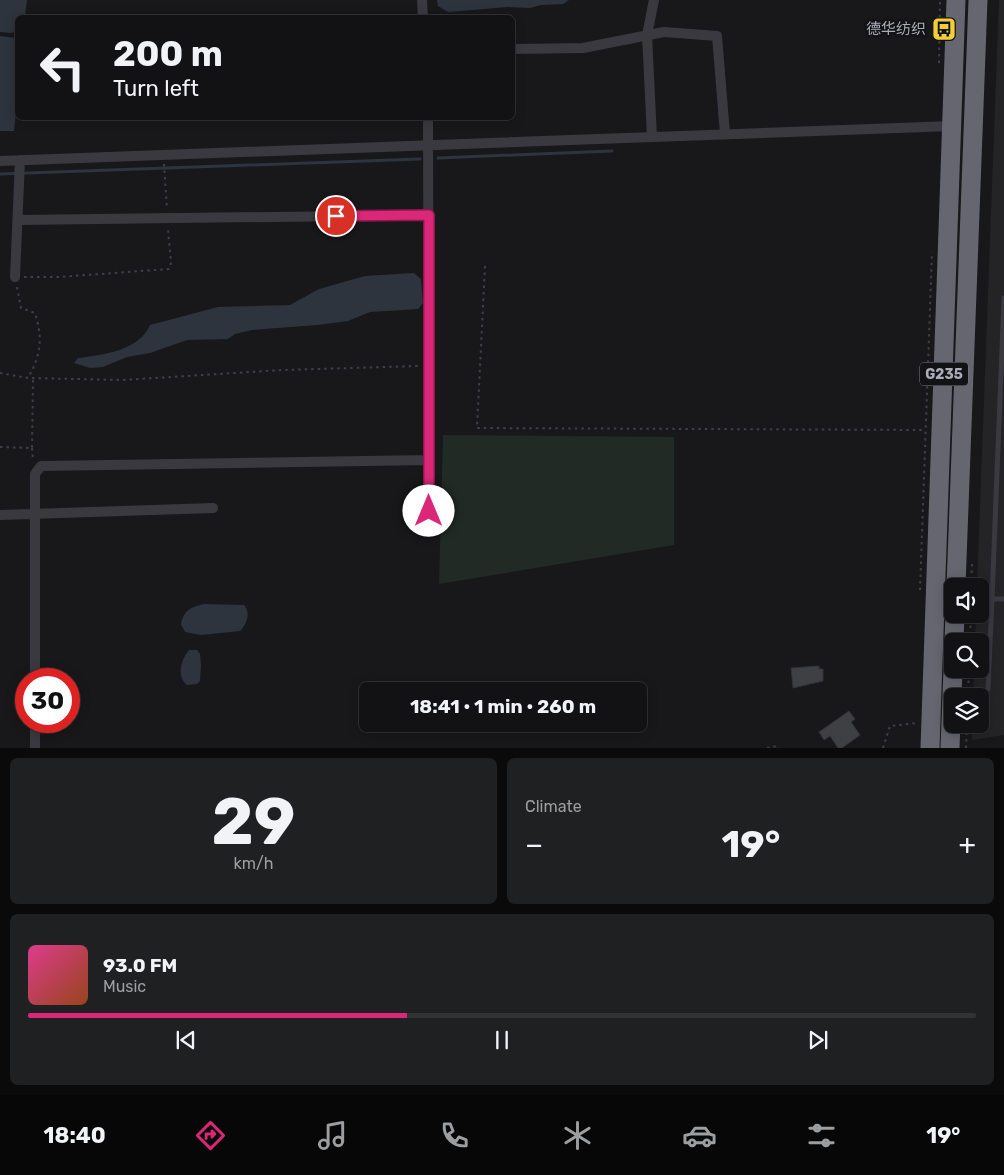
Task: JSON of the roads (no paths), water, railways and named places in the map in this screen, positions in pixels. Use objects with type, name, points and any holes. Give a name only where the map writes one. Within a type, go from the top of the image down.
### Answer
[{"type":"highway","name":"G235","points":[[930,748],[933,430],[952,126],[956,0]]},
{"type":"highway","name":"G235","points":[[956,578],[978,0]]},
{"type":"highway","points":[[950,748],[953,678]]},
{"type":"street","points":[[422,0],[423,15]]},
{"type":"street","points":[[652,137],[647,35],[654,0]]},
{"type":"street","points":[[515,48],[583,48],[664,32],[718,36],[725,134]]},
{"type":"street","points":[[428,120],[429,511]]},
{"type":"street","points":[[0,161],[20,169],[429,145],[952,126]]},
{"type":"street","points":[[14,277],[20,169]]},
{"type":"street","points":[[18,220],[429,215]]},
{"type":"street","points":[[35,668],[35,474],[40,466],[429,460]]},
{"type":"street","points":[[0,515],[213,508]]},
{"type":"street","points":[[35,733],[35,748]]},
{"type":"lane","points":[[988,688],[1004,298]]},
{"type":"lane","points":[[992,599],[1004,599]]},
{"type":"waterway","points":[[438,158],[612,151]]},
{"type":"waterway","points":[[0,174],[420,159]]},
{"type":"place","name":"德华纺织","points":[[944,29]]}]
